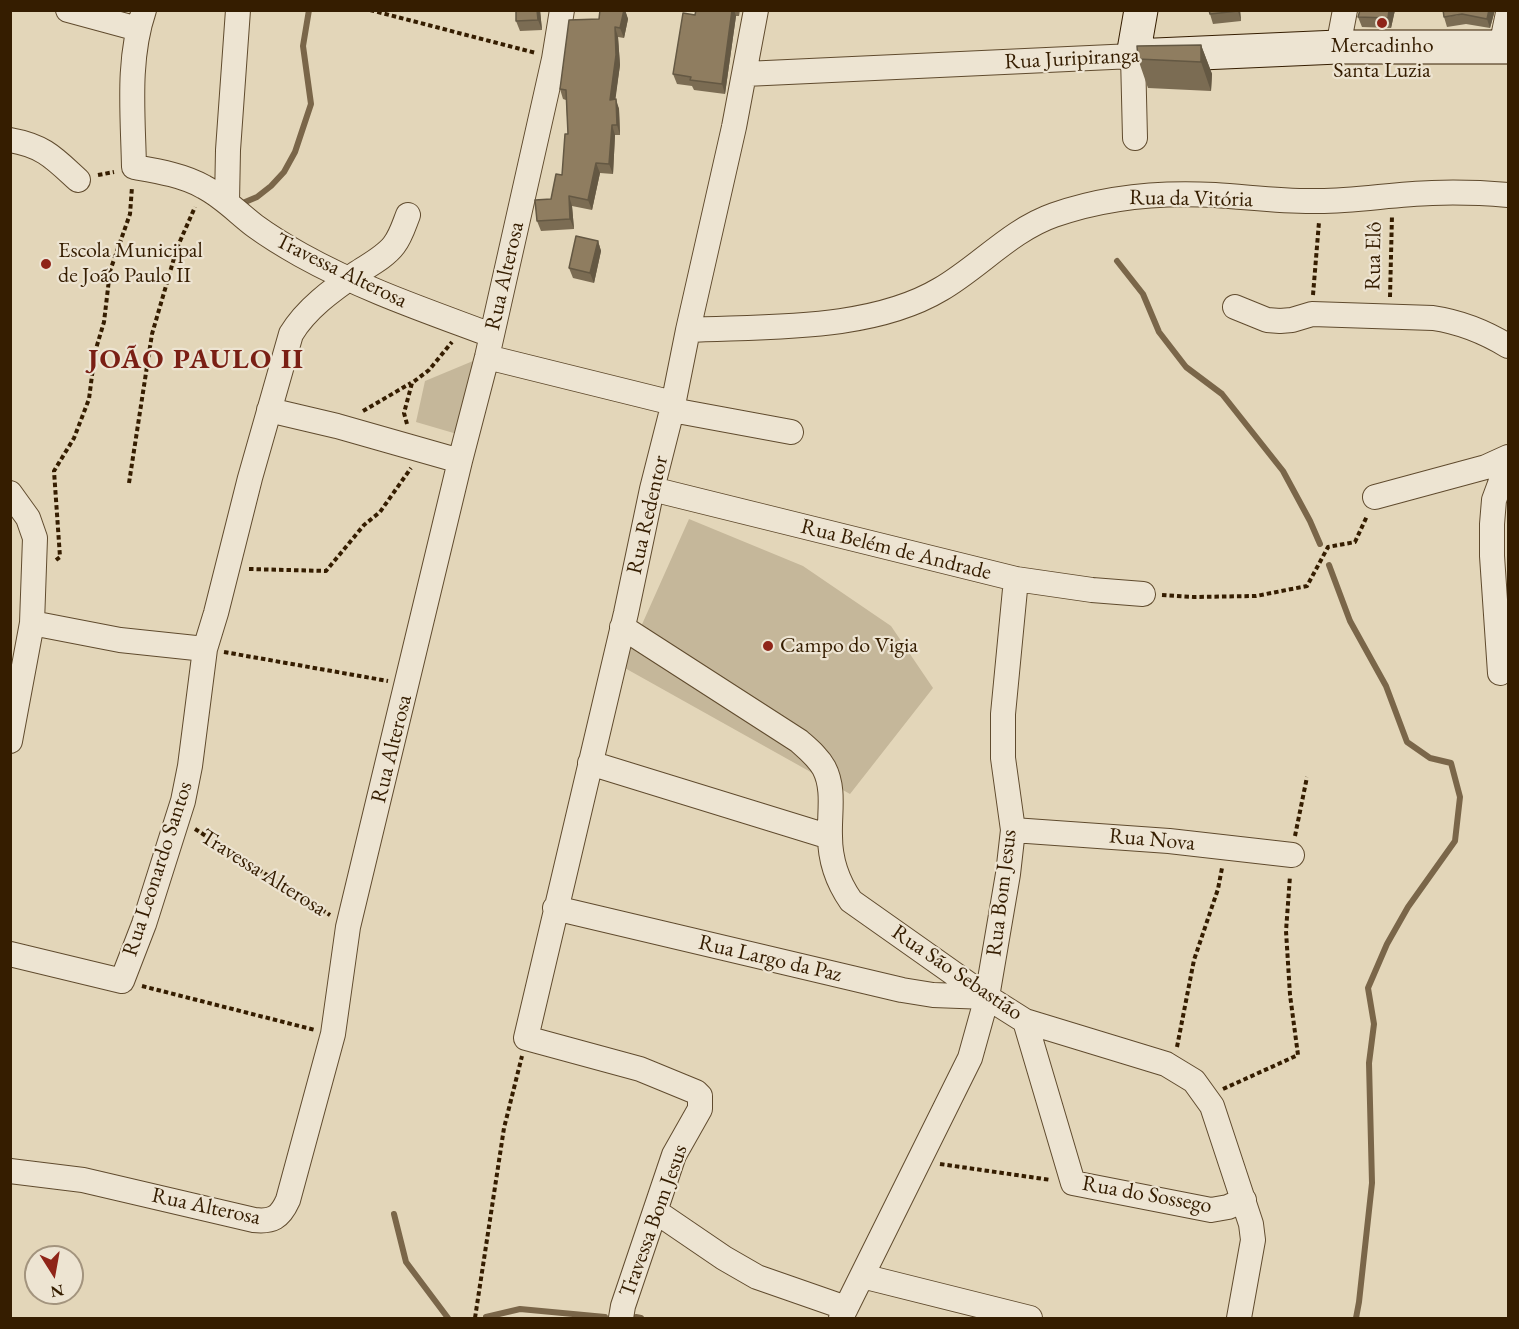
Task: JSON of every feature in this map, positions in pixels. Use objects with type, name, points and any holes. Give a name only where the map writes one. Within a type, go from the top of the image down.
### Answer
[{"type":"street","points":[[68,10],[141,20],[133,66],[134,167]]},
{"type":"street","points":[[227,202],[228,150],[238,10]]},
{"type":"street","name":"Rua Alterosa","points":[[10,1171],[83,1180],[254,1220],[276,1219],[283,1212],[333,1034],[348,927],[489,346],[554,59],[562,10]]},
{"type":"street","name":"Rua Redentor","points":[[526,1038],[673,406],[756,10]]},
{"type":"street","points":[[1136,138],[1133,56],[1141,10]]},
{"type":"street","points":[[1338,47],[1346,10]]},
{"type":"street","points":[[1505,47],[1509,13]]},
{"type":"street","name":"Rua Juripiranga","points":[[744,74],[1338,47],[1505,47]]},
{"type":"street","points":[[10,140],[41,148],[78,180]]},
{"type":"street","name":"Travessa Alterosa","points":[[134,167],[160,172],[204,186],[276,241],[348,279],[430,313],[466,325],[489,346],[673,406],[791,432]]},
{"type":"street","name":"Rua da Vitória","points":[[688,330],[831,322],[892,311],[940,290],[1036,223],[1054,215],[1117,199],[1145,195],[1214,195],[1288,201],[1320,201],[1433,193],[1509,195]]},
{"type":"street","name":"Rua Leonardo Santos","points":[[122,981],[144,924],[178,818],[190,766],[205,649],[291,334],[301,318],[348,279],[387,254],[399,237],[408,214]]},
{"type":"street","points":[[1234,307],[1267,320],[1292,320],[1312,314],[1432,318],[1451,321],[1479,331],[1509,346]]},
{"type":"street","points":[[269,410],[337,426],[460,461]]},
{"type":"street","points":[[1375,497],[1509,460]]},
{"type":"street","points":[[1500,673],[1492,524],[1494,500],[1509,460]]},
{"type":"street","name":"Rua Belém de Andrade","points":[[652,489],[1016,579],[1092,590],[1143,594]]},
{"type":"street","points":[[10,494],[28,518],[35,538],[32,623],[10,741]]},
{"type":"street","name":"Rua Bom Jesus","points":[[844,1313],[970,1058],[987,997],[1008,874],[1013,830],[1003,758],[1003,714],[1016,579]]},
{"type":"street","points":[[32,623],[120,640],[205,649]]},
{"type":"street","name":"Rua São Sebastião","points":[[622,627],[799,741],[816,756],[824,768],[830,785],[830,837],[834,871],[851,901],[987,997],[1025,1021],[1166,1064],[1194,1081],[1212,1106],[1251,1224],[1253,1240],[1239,1318]]},
{"type":"street","points":[[590,763],[830,837]]},
{"type":"street","name":"Rua Nova","points":[[1013,830],[1136,838],[1292,855]]},
{"type":"street","name":"Rua Largo da Paz","points":[[555,908],[902,990],[933,995],[987,997]]},
{"type":"street","points":[[10,954],[122,981]]},
{"type":"street","name":"Rua do Sossego","points":[[1025,1021],[1073,1184],[1210,1210],[1228,1207],[1244,1200]]},
{"type":"street","name":"Travessa Bom Jesus","points":[[526,1038],[640,1069],[696,1092],[700,1096],[700,1109],[674,1155],[623,1306],[621,1318]]},
{"type":"street","points":[[655,1211],[724,1258],[758,1277],[844,1313]]},
{"type":"street","points":[[862,1276],[1030,1318]]},
{"type":"path","points":[[370,10],[554,59]]},
{"type":"path","points":[[34,582],[60,557],[54,471],[74,438],[89,399],[95,352],[104,322],[110,271],[130,214],[134,167],[78,180]]},
{"type":"path","points":[[129,483],[152,334],[177,248],[204,186]]},
{"type":"path","name":"Rua Elô","points":[[1389,316],[1392,196]]},
{"type":"path","points":[[1312,314],[1320,201]]},
{"type":"path","points":[[337,426],[412,383],[429,370],[466,325]]},
{"type":"path","points":[[228,568],[326,571],[364,525],[380,512],[411,471],[416,448],[404,413],[412,383]]},
{"type":"path","points":[[1143,594],[1194,597],[1256,596],[1307,586],[1328,547],[1355,542],[1375,497]]},
{"type":"path","points":[[205,649],[407,685]]},
{"type":"path","points":[[1206,1097],[1298,1055],[1290,995],[1286,931],[1292,855],[1306,777]]},
{"type":"path","name":"Travessa Alterosa","points":[[178,818],[348,927]]},
{"type":"path","points":[[1173,1068],[1194,960],[1218,890],[1227,847]]},
{"type":"path","points":[[122,981],[333,1034]]},
{"type":"path","points":[[476,1318],[504,1128],[526,1038]]},
{"type":"path","points":[[919,1160],[1073,1184]]},
{"type":"shaded area","points":[[473,361],[457,434],[416,422],[425,381]]},
{"type":"shaded area","name":"Campo do Vigia","points":[[689,519],[803,566],[891,626],[933,688],[850,794],[623,667]]},
{"type":"building","points":[[516,10],[537,10],[538,20],[516,21]]},
{"type":"building","points":[[600,10],[624,10],[620,28],[615,27],[616,55],[610,100],[616,99],[617,125],[612,125],[609,164],[596,163],[588,200],[569,196],[570,219],[537,221],[535,200],[551,199],[556,174],[562,175],[565,134],[568,134],[566,90],[560,89],[569,20],[599,19]]},
{"type":"building","points":[[696,10],[732,10],[722,84],[690,80],[691,77],[673,74],[683,13],[695,15]]},
{"type":"building","points":[[1209,10],[1238,10],[1238,11],[1210,14]]},
{"type":"building","points":[[1360,10],[1389,10],[1388,18],[1358,17]]},
{"type":"building","points":[[1443,10],[1489,10],[1487,19],[1462,14],[1444,17]]},
{"type":"building","points":[[1201,45],[1201,62],[1138,59],[1137,46]]},
{"type":"building","points":[[576,236],[598,241],[590,273],[569,268]]},
{"type":"waterway","points":[[238,205],[257,197],[271,186],[284,172],[295,152],[311,104],[303,46],[309,10]]},
{"type":"waterway","points":[[1117,261],[1143,294],[1159,332],[1186,367],[1222,394],[1283,471],[1320,544]]},
{"type":"waterway","points":[[1329,565],[1350,621],[1386,686],[1407,742],[1430,758],[1451,763],[1460,797],[1455,841],[1408,907],[1387,944],[1368,988],[1374,1024],[1369,1063],[1372,1183],[1356,1318]]},
{"type":"waterway","points":[[394,1214],[406,1262],[448,1318]]},
{"type":"waterway","points":[[486,1317],[520,1309],[605,1317]]},
{"type":"waterway","points":[[636,1317],[641,1318]]},
{"type":"place","name":"Mercadinho Santa Luzia","points":[[1382,23]]},
{"type":"place","name":"Escola Municipal de João Paulo II","points":[[46,264]]},
{"type":"place","name":"Campo do Vigia","points":[[768,646]]},
{"type":"district","name":"JOÃO PAULO II","points":[[196,360]]}]
